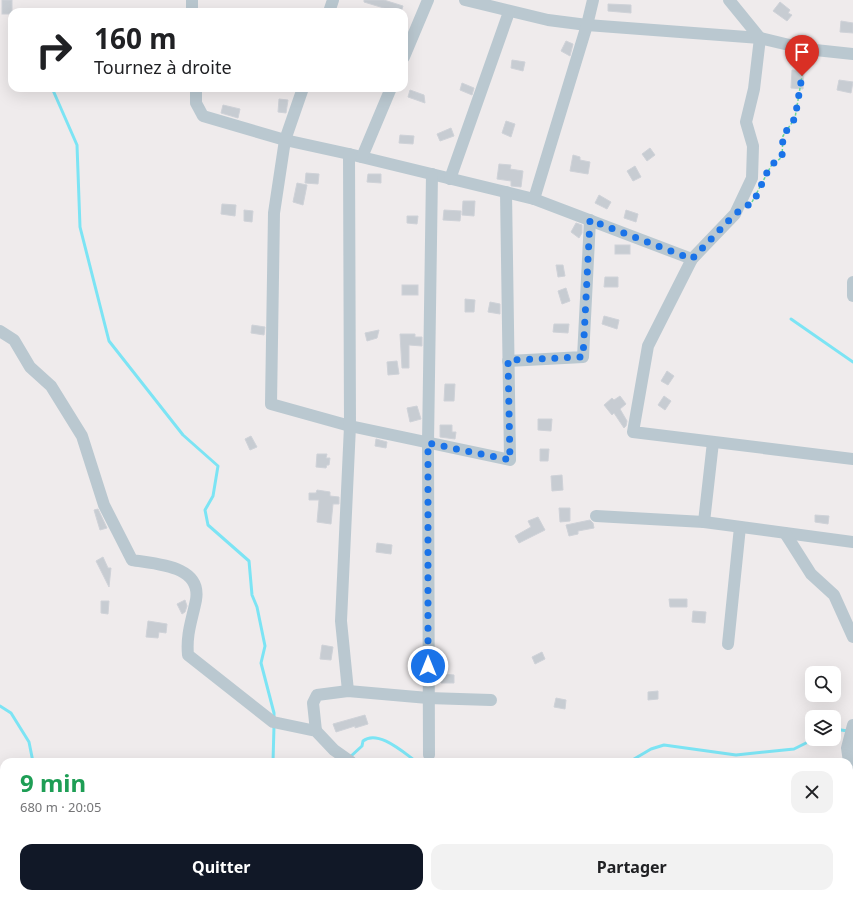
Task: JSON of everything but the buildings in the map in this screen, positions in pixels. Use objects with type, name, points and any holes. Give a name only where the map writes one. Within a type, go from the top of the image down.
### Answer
[{"type":"street","points":[[408,48],[428,0]]},
{"type":"street","points":[[465,0],[509,12],[548,20],[587,25],[760,38],[806,49],[853,54]]},
{"type":"street","points":[[534,199],[587,25],[592,0]]},
{"type":"street","points":[[729,0],[760,38],[754,89],[746,122],[752,146],[752,178],[735,214],[692,259],[648,346],[633,432],[853,459]]},
{"type":"street","points":[[450,179],[509,12]]},
{"type":"street","points":[[196,92],[196,102],[203,116],[285,140],[362,157],[534,199],[692,259]]},
{"type":"street","points":[[302,92],[285,140],[274,213],[271,404],[350,426],[510,460],[506,192]]},
{"type":"street","points":[[362,157],[389,92]]},
{"type":"street","points":[[348,691],[341,621],[350,426],[349,154]]},
{"type":"street","points":[[429,755],[428,443],[432,174]]},
{"type":"street","points":[[508,360],[583,357],[590,220]]},
{"type":"street","points":[[853,282],[853,296]]},
{"type":"street","points":[[0,331],[14,340],[30,367],[51,386],[82,436],[104,505],[132,560],[169,566],[188,574],[195,585],[196,598],[187,640],[188,655],[273,722],[316,731],[334,750],[345,758]]},
{"type":"street","points":[[704,522],[713,442]]},
{"type":"street","points":[[596,516],[704,522],[853,542]]},
{"type":"street","points":[[728,644],[740,527]]},
{"type":"street","points":[[785,533],[811,574],[834,595],[853,637]]},
{"type":"street","points":[[316,731],[313,703],[317,696],[348,691],[428,698],[491,700]]},
{"type":"street","points":[[848,758],[847,748],[853,725]]},
{"type":"path","points":[[735,214],[754,201],[770,166],[782,157],[783,136],[795,118],[806,49]]},
{"type":"waterway","points":[[54,92],[77,145],[80,227],[109,341],[183,435],[218,466],[213,496],[205,510],[208,525],[249,561],[252,595],[257,607],[265,646],[261,663],[274,718]]},
{"type":"waterway","points":[[791,319],[853,362]]},
{"type":"waterway","points":[[0,706],[11,713],[29,742],[32,758]]},
{"type":"waterway","points":[[273,758],[274,726]]},
{"type":"waterway","points":[[841,730],[848,731]]},
{"type":"waterway","points":[[350,757],[362,746],[363,741],[369,738],[376,738],[391,744],[412,758]]},
{"type":"waterway","points":[[636,758],[651,749],[664,745],[736,755],[794,749],[805,744]]},
{"type":"route","points":[[428,666],[428,443],[510,460],[508,360],[583,357],[590,220],[692,259],[735,214],[754,201],[770,166],[782,157],[783,136],[795,118],[802,76]]}]
